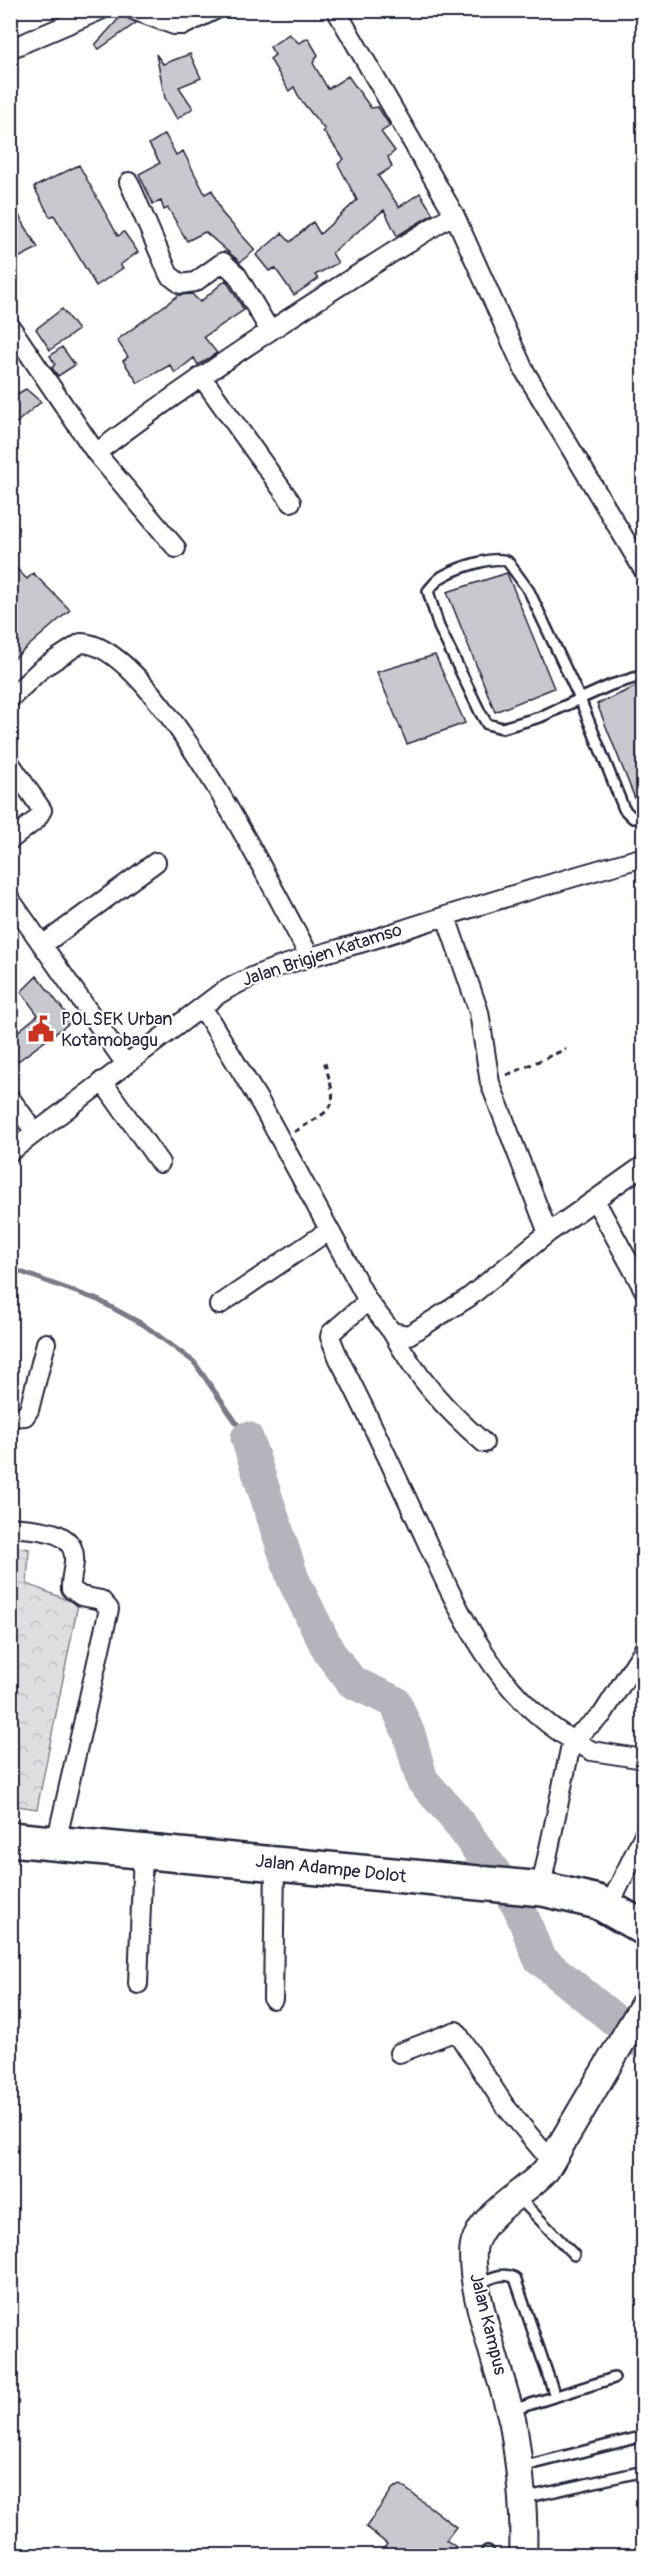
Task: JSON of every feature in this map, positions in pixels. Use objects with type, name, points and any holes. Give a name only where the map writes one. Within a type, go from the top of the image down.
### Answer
[{"type":"highway","name":"Jalan Adampe Dolot","points":[[10,1825],[58,1837],[143,1851],[275,1864],[461,1875],[573,1877],[630,1900]]},
{"type":"highway","name":"Jalan Adampe Dolot","points":[[10,1839],[58,1837],[461,1875]]},
{"type":"highway","name":"Jalan Adampe Dolot","points":[[526,1877],[543,1889],[598,1902],[644,1928]]},
{"type":"street","points":[[10,49],[100,10]]},
{"type":"street","points":[[133,10],[174,25],[184,25],[215,10]]},
{"type":"street","points":[[336,10],[454,214],[524,370],[644,571]]},
{"type":"street","points":[[129,182],[169,274],[181,284],[195,282],[223,262],[237,275],[270,331]]},
{"type":"street","points":[[96,453],[201,376],[454,214]]},
{"type":"street","points":[[10,326],[96,453],[176,549]]},
{"type":"street","points":[[201,376],[291,502]]},
{"type":"street","points":[[10,699],[41,669],[81,643],[99,647],[133,671],[196,750],[310,957]]},
{"type":"street","points":[[10,763],[42,810],[36,820],[10,840]]},
{"type":"street","points":[[44,944],[156,862]]},
{"type":"street","name":"Jalan Brigjen Katamso","points":[[10,1152],[202,1007],[255,974],[446,917],[551,882],[642,862]]},
{"type":"street","points":[[10,899],[44,944],[125,1063]]},
{"type":"street","points":[[446,917],[479,1012],[490,1083],[548,1233]]},
{"type":"street","points":[[202,1007],[280,1140],[368,1301],[447,1411],[484,1443]]},
{"type":"street","points":[[102,1081],[160,1163]]},
{"type":"street","points":[[10,1098],[34,1132]]},
{"type":"street","points":[[392,1332],[409,1335],[438,1318],[468,1298],[548,1233],[644,1165]]},
{"type":"street","points":[[595,1200],[644,1290]]},
{"type":"street","points":[[219,1305],[328,1231]]},
{"type":"street","points":[[368,1301],[331,1333],[330,1337],[468,1631],[509,1685],[545,1720],[572,1740],[592,1750],[644,1758]]},
{"type":"street","points":[[10,1417],[25,1416],[29,1410],[46,1343]]},
{"type":"street","points":[[10,1527],[48,1532],[63,1537],[75,1557],[71,1589],[76,1595],[100,1599],[109,1609],[58,1837]]},
{"type":"street","points":[[526,1877],[572,1740],[602,1715],[644,1649]]},
{"type":"street","points":[[630,1900],[644,1834]]},
{"type":"street","points":[[138,1984],[143,1851]]},
{"type":"street","points":[[273,1999],[275,1864]]},
{"type":"street","name":"Jalan Kampus","points":[[523,2556],[519,2467],[509,2411],[476,2284],[472,2255],[474,2242],[487,2219],[534,2184],[551,2161],[612,2054],[642,2007]]},
{"type":"street","points":[[399,2053],[456,2031],[505,2106],[551,2161]]},
{"type":"lane","points":[[644,675],[620,682],[580,699],[540,717],[502,728],[487,724],[439,627],[428,591],[445,575],[490,560],[504,559],[508,562],[529,591],[580,699],[624,809],[633,818],[644,818]]},
{"type":"lane","points":[[517,2196],[574,2255]]},
{"type":"lane","points":[[476,2284],[501,2275],[508,2274],[515,2278],[555,2397]]},
{"type":"lane","points":[[509,2411],[614,2378]]},
{"type":"lane","points":[[519,2467],[644,2436]]},
{"type":"lane","points":[[522,2499],[644,2471]]},
{"type":"path","points":[[490,1083],[566,1049]]},
{"type":"path","points":[[280,1140],[327,1112],[331,1106],[334,1097],[324,1060]]},
{"type":"green space","points":[[11,1546],[29,1549],[27,1584],[78,1604],[37,1809],[11,1805]]},
{"type":"building","points":[[123,14],[136,23],[99,49],[95,45]]},
{"type":"building","points":[[289,34],[299,43],[308,38],[318,55],[313,63],[328,89],[348,76],[371,108],[378,107],[390,126],[381,132],[395,151],[388,157],[392,167],[378,176],[399,207],[420,193],[433,214],[397,236],[384,210],[332,253],[338,263],[315,275],[318,279],[294,295],[275,268],[269,271],[256,255],[282,233],[290,242],[313,222],[320,234],[357,200],[338,164],[344,159],[323,131],[325,130],[300,99],[294,87],[289,91],[270,59],[275,55],[270,47]]},
{"type":"building","points":[[156,54],[163,64],[190,54],[201,78],[179,87],[193,108],[177,119],[165,98]]},
{"type":"building","points":[[165,134],[176,155],[183,151],[205,194],[212,190],[222,213],[255,250],[240,262],[205,232],[187,241],[168,208],[164,210],[161,201],[153,204],[139,174],[160,163],[149,144]]},
{"type":"building","points":[[79,165],[118,236],[124,232],[138,252],[120,265],[123,268],[96,286],[54,215],[50,217],[34,187]]},
{"type":"building","points":[[10,200],[38,248],[10,262]]},
{"type":"building","points":[[226,280],[244,310],[204,337],[217,353],[198,365],[194,358],[175,373],[170,365],[138,383],[123,361],[128,357],[117,340],[179,295],[192,294],[200,302]]},
{"type":"building","points":[[62,309],[78,330],[50,350],[36,329]]},
{"type":"building","points":[[62,347],[75,365],[58,376],[52,368],[55,364],[50,356]]},
{"type":"building","points":[[26,389],[41,402],[10,428],[10,398]]},
{"type":"building","points":[[10,562],[27,579],[33,573],[70,610],[10,662]]},
{"type":"building","points":[[507,573],[554,688],[495,712],[447,592]]},
{"type":"building","points":[[435,655],[465,723],[407,744],[377,672]]},
{"type":"building","points":[[644,683],[644,811],[640,811],[597,704]]},
{"type":"building","name":"POLSEK Urban Kotamobagu","points":[[37,976],[72,1021],[10,1067],[10,1038],[38,1015],[21,992]]},
{"type":"building","points":[[401,2485],[456,2527],[446,2540],[456,2547],[449,2556],[379,2556],[387,2544],[366,2527],[393,2488]]},
{"type":"waterway","points":[[10,1268],[98,1300],[144,1325],[194,1362],[247,1438]]},
{"type":"waterway","points":[[247,1438],[293,1579],[329,1652],[352,1682],[395,1702],[409,1734],[422,1780],[454,1816],[519,1907],[539,1958],[644,2044]]},
{"type":"place","name":"POLSEK Urban Kotamobagu","points":[[41,1029]]}]
